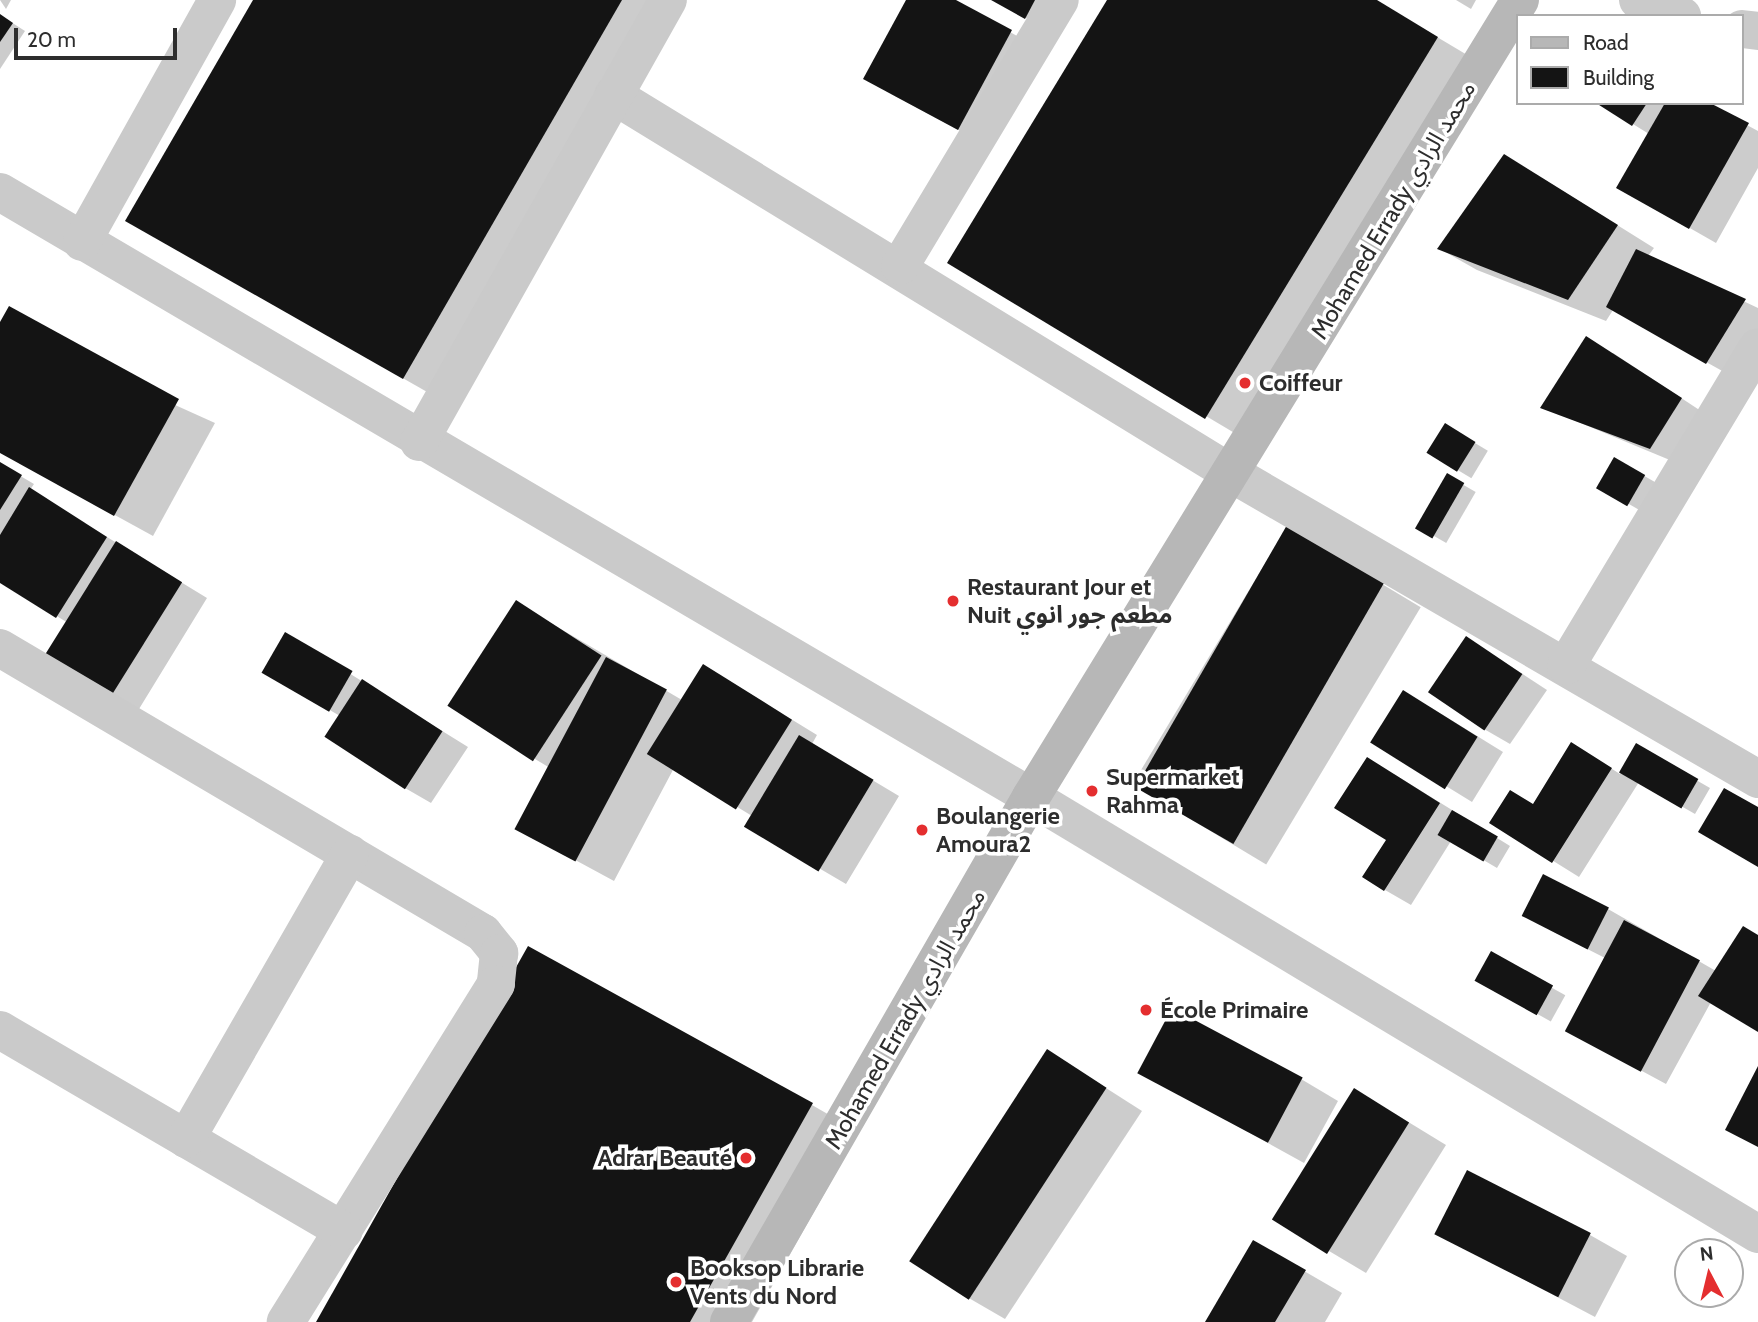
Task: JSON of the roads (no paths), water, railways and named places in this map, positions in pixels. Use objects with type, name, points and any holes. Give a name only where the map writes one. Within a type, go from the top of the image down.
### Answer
[{"type":"street","points":[[82,242],[217,0]]},
{"type":"street","points":[[419,442],[667,0]]},
{"type":"street","points":[[900,266],[1060,0]]},
{"type":"street","name":"Mohamed Errady محمد الرادي","points":[[729,1322],[1031,797],[1234,475],[1520,0]]},
{"type":"street","points":[[1638,0],[1676,14]]},
{"type":"street","points":[[613,94],[900,266],[1234,475],[1758,779]]},
{"type":"street","points":[[0,192],[419,442],[1031,797],[1758,1234]]},
{"type":"street","points":[[1566,666],[1747,389],[1758,347]]},
{"type":"street","points":[[0,648],[483,933],[499,953],[496,984],[286,1322]]},
{"type":"street","points":[[186,1139],[351,854]]},
{"type":"street","points":[[0,1030],[344,1231]]},
{"type":"place","name":"Coiffeur","points":[[1245,383]]},
{"type":"place","name":"Restaurant Jour et Nuit مطعم جور انوي","points":[[953,601]]},
{"type":"place","name":"Supermarket Rahma","points":[[1092,791]]},
{"type":"place","name":"Boulangerie Amoura2","points":[[922,830]]},
{"type":"place","name":"École Primaire","points":[[1146,1010]]},
{"type":"place","name":"Adrar Beauté","points":[[746,1158]]},
{"type":"place","name":"Booksop Librarie Vents du Nord","points":[[676,1282]]}]
